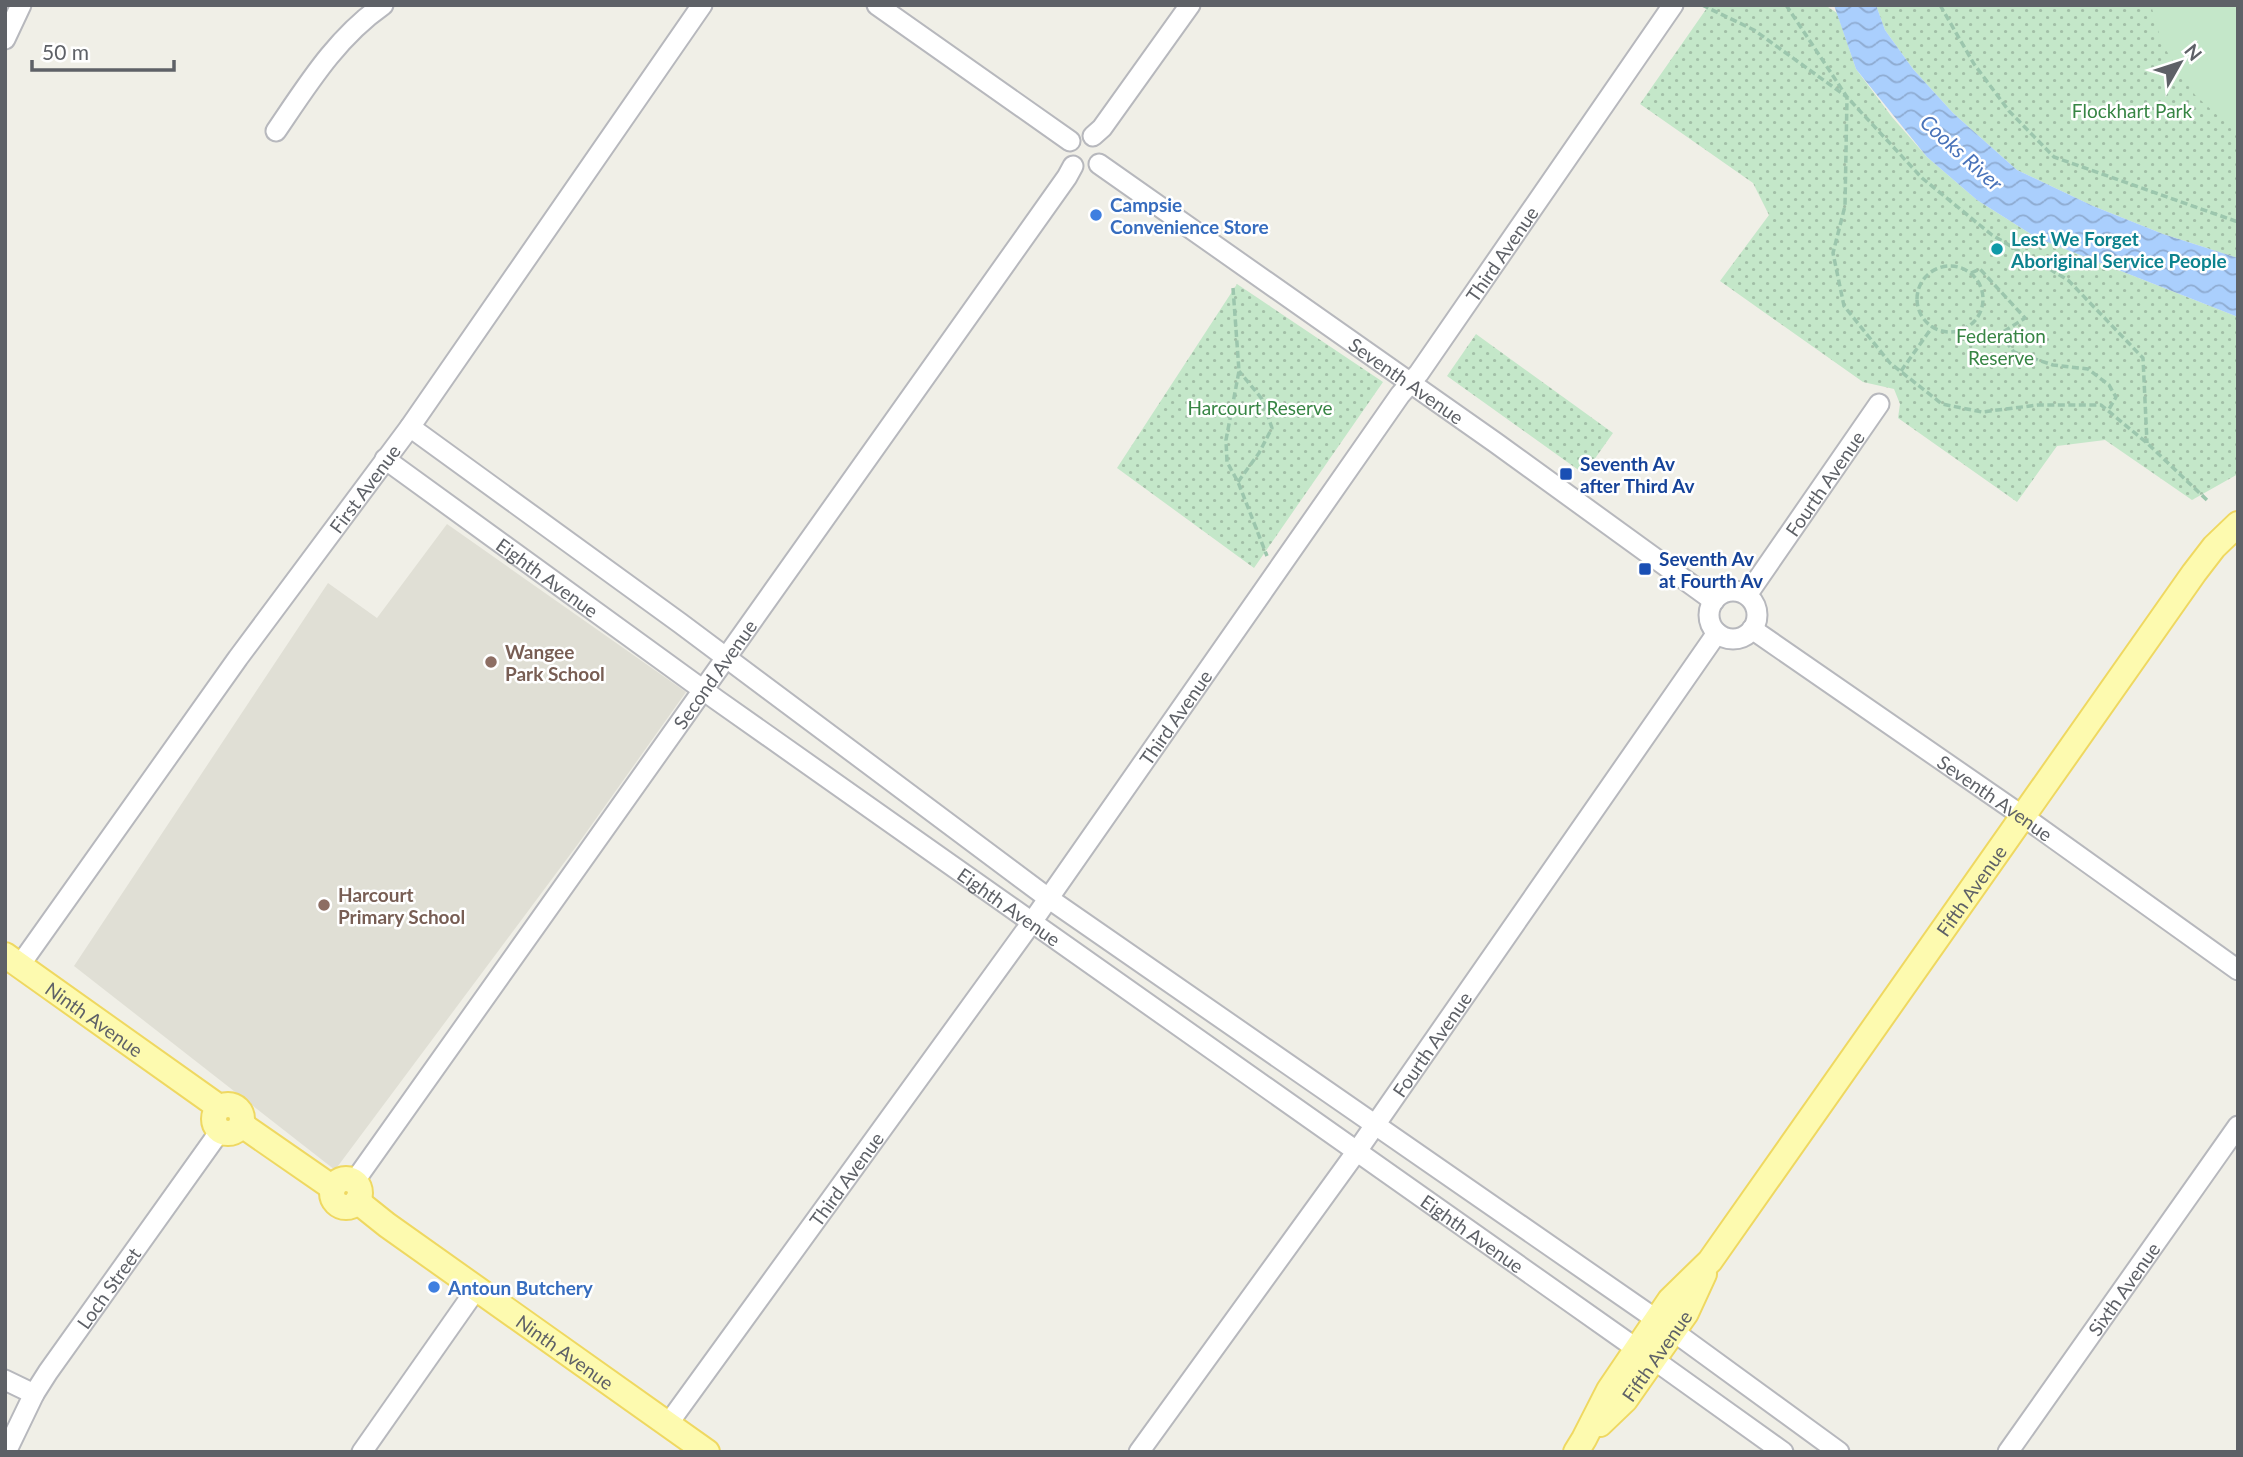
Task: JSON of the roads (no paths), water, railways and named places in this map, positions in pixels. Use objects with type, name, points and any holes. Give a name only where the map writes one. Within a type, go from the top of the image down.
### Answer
[{"type":"main road","name":"Fifth Avenue","points":[[1580,1446],[1609,1390],[1645,1354],[1665,1325],[1686,1312],[1710,1261],[2194,573],[2214,547],[2238,524]]},
{"type":"main road","name":"Ninth Avenue","points":[[12,960],[227,1121],[348,1190],[387,1225],[707,1452]]},
{"type":"street","points":[[5,39],[21,5]]},
{"type":"street","points":[[276,131],[336,46],[360,22],[383,5]]},
{"type":"street","name":"First Avenue","points":[[12,960],[410,427],[702,5]]},
{"type":"street","points":[[877,5],[1070,142]]},
{"type":"street","points":[[1093,136],[1107,122],[1190,5]]},
{"type":"street","name":"Third Avenue","points":[[668,1424],[1032,922],[1273,573],[1674,5]]},
{"type":"street","points":[[1081,135],[1093,136],[1100,142],[1103,151],[1099,164],[1084,171],[1073,166],[1067,156],[1070,142],[1081,135]]},
{"type":"street","name":"Seventh Avenue","points":[[1099,164],[1496,443],[1714,601]]},
{"type":"street","name":"Second Avenue","points":[[348,1190],[1073,166]]},
{"type":"street","name":"Fourth Avenue","points":[[1747,596],[1879,404]]},
{"type":"street","name":"Eighth Avenue","points":[[410,427],[1048,898],[1665,1325],[1839,1452]]},
{"type":"street","name":"Eighth Avenue","points":[[386,459],[703,690],[1783,1452]]},
{"type":"street","points":[[1733,591],[1747,596],[1757,615],[1752,629],[1747,634],[1732,639],[1717,633],[1709,614],[1714,601],[1733,591]]},
{"type":"street","name":"Seventh Avenue","points":[[1752,629],[2024,817],[2238,970]]},
{"type":"street","name":"Fourth Avenue","points":[[1139,1452],[1357,1151],[1717,633]]},
{"type":"street","points":[[1140,998],[1159,975]]},
{"type":"street","points":[[1238,1067],[1256,1042]]},
{"type":"street","name":"Loch Street","points":[[6,1452],[34,1394],[227,1121]]},
{"type":"street","name":"Sixth Avenue","points":[[2008,1452],[2238,1126]]},
{"type":"street","points":[[1466,1228],[1485,1200]]},
{"type":"street","points":[[1518,1264],[1536,1236]]},
{"type":"street","points":[[362,1452],[477,1288]]},
{"type":"street","points":[[5,1380],[34,1394]]},
{"type":"water","name":"Cooks River","points":[[1834,5],[1876,5],[1885,30],[1913,69],[1953,113],[2017,170],[2093,206],[2163,234],[2238,258],[2238,317],[2037,238],[1977,200],[1927,157],[1856,69]]},
{"type":"place","name":"Campsie Convenience Store","points":[[1096,215]]},
{"type":"place","name":"Lest We Forget Aboriginal Service People","points":[[1997,249]]},
{"type":"place","name":"Seventh Av after Third Av","points":[[1566,474]]},
{"type":"place","name":"Seventh Av at Fourth Av","points":[[1645,569]]},
{"type":"place","name":"Wangee Park School","points":[[491,662]]},
{"type":"place","name":"Harcourt Primary School","points":[[324,905]]},
{"type":"place","name":"Antoun Butchery","points":[[434,1287]]},
{"type":"park label","name":"Flockhart Park","points":[[2132,110]]},
{"type":"park label","name":"Federation Reserve","points":[[2001,346]]},
{"type":"park label","name":"Harcourt Reserve","points":[[1260,407]]}]
